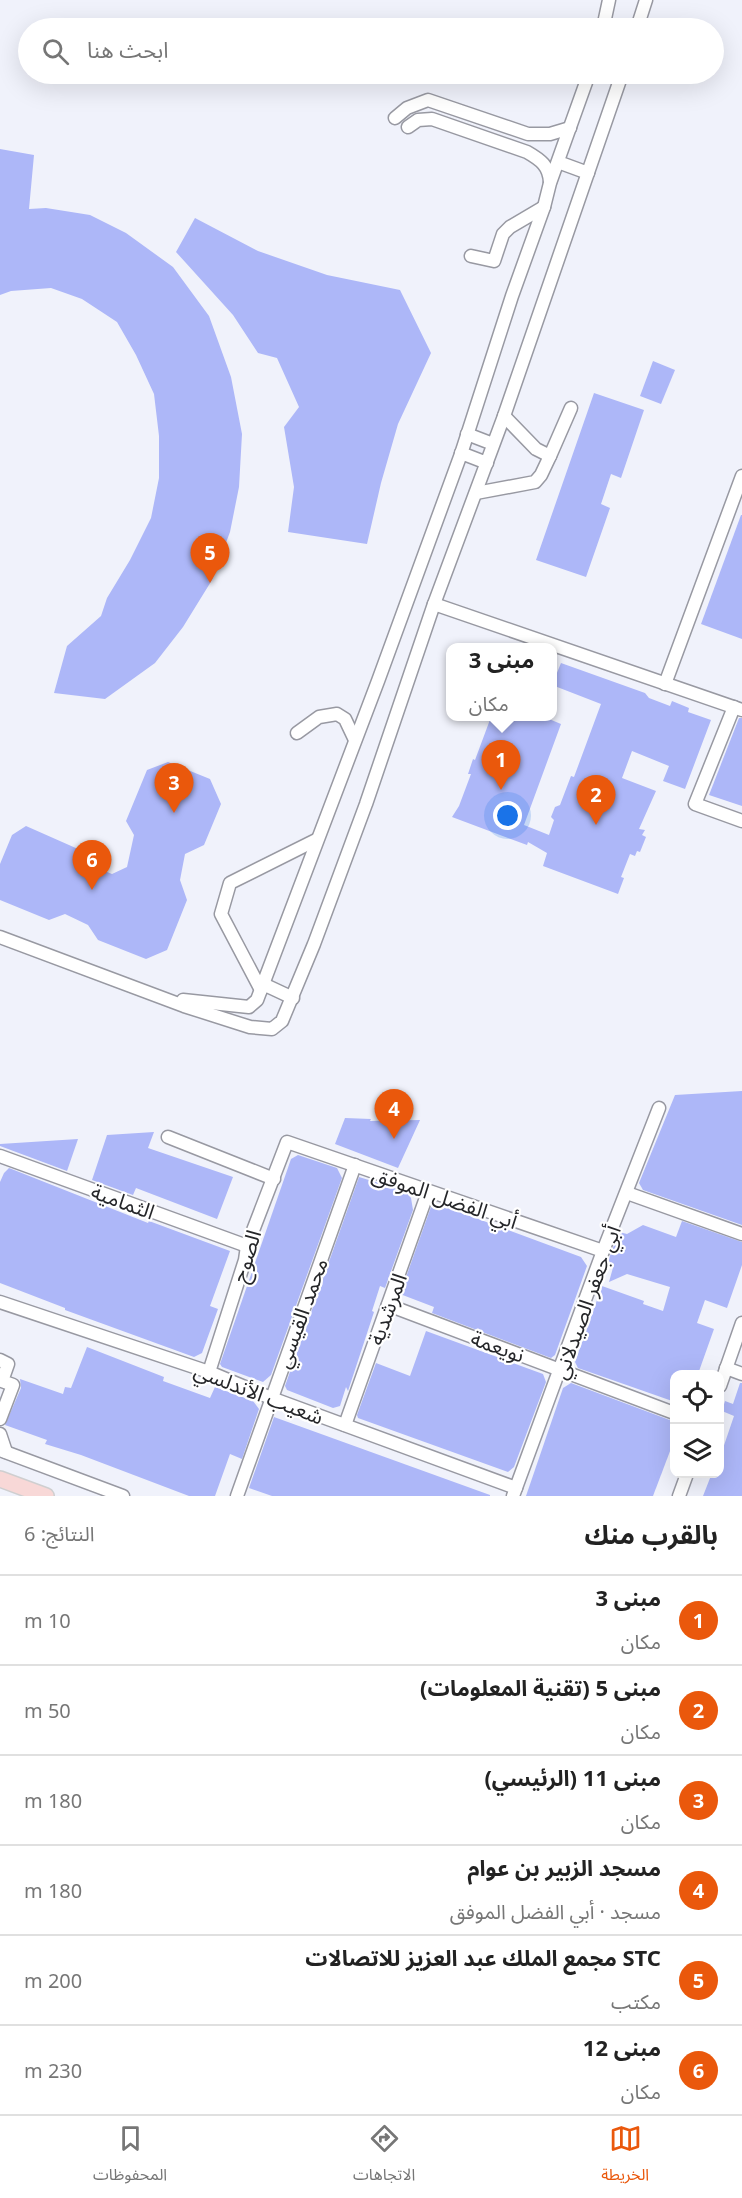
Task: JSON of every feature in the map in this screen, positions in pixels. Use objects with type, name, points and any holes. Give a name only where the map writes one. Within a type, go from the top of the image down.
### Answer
[{"type":"main road","points":[[0,1479],[46,1496]]},
{"type":"street","points":[[605,18],[609,0]]},
{"type":"street","points":[[640,18],[646,0]]},
{"type":"street","points":[[161,997],[249,1007],[256,1000],[461,453],[512,296],[544,207],[550,183],[586,84]]},
{"type":"street","points":[[0,937],[161,997],[250,1027],[272,1029],[282,1021],[293,998],[366,804],[434,604],[504,416],[619,84]]},
{"type":"street","points":[[395,118],[407,108],[428,100],[528,134],[550,134],[570,128]]},
{"type":"street","points":[[408,127],[418,120],[432,119],[527,152],[540,159],[549,170],[550,183]]},
{"type":"street","points":[[559,158],[589,169]]},
{"type":"street","points":[[471,256],[494,261],[503,234],[510,227],[544,207]]},
{"type":"street","points":[[476,493],[535,482],[541,476],[572,408]]},
{"type":"street","points":[[504,416],[536,449],[550,456]]},
{"type":"street","points":[[467,434],[493,444]]},
{"type":"street","points":[[461,453],[487,463]]},
{"type":"street","points":[[665,684],[742,476]]},
{"type":"street","points":[[434,604],[547,643]]},
{"type":"street","points":[[557,647],[738,709],[695,804],[742,821]]},
{"type":"street","points":[[297,733],[319,717],[337,714],[345,719],[355,740]]},
{"type":"street","points":[[293,998],[262,987],[221,914],[230,883],[316,840]]},
{"type":"street","name":"أبي جعفر الصيدلاني","points":[[515,1492],[603,1251],[659,1108]]},
{"type":"street","points":[[168,1137],[274,1179]]},
{"type":"street","name":"الصوح","points":[[209,1372],[245,1260],[246,1246],[287,1142]]},
{"type":"street","name":"أبي الفضل الموفق","points":[[287,1142],[603,1251]]},
{"type":"street","name":"الثمامية","points":[[0,1156],[246,1246]]},
{"type":"street","name":"محمد القيسي","points":[[237,1496],[355,1165]]},
{"type":"street","name":"المرشدية","points":[[345,1425],[428,1192]]},
{"type":"street","points":[[627,1193],[742,1234]]},
{"type":"street","name":"شعيب الأندلسي","points":[[0,1302],[209,1372],[515,1492]]},
{"type":"street","name":"نويعمة","points":[[388,1305],[670,1411]]},
{"type":"street","points":[[724,1374],[742,1323]]},
{"type":"street","points":[[0,1360],[8,1364],[2,1381],[13,1385],[0,1419]]},
{"type":"street","points":[[726,1368],[742,1374]]},
{"type":"street","points":[[0,1434],[3,1451],[123,1496]]},
{"type":"street","points":[[679,1496],[685,1478]]},
{"type":"building","points":[[0,149],[34,155],[29,209],[46,208],[90,215],[126,233],[173,267],[209,316],[231,377],[242,434],[239,487],[230,532],[212,580],[183,627],[155,663],[105,699],[54,693],[67,646],[101,616],[107,598],[130,560],[151,518],[159,478],[159,436],[154,394],[136,355],[117,322],[82,299],[51,288],[11,291],[0,295]]},
{"type":"building","points":[[195,218],[258,251],[327,275],[400,290],[431,353],[398,424],[367,544],[288,532],[294,487],[284,427],[299,407],[277,358],[258,353],[233,315],[176,252]]},
{"type":"building","points":[[653,361],[675,370],[661,404],[640,396]]},
{"type":"building","points":[[594,393],[644,410],[621,478],[611,474],[601,504],[610,508],[586,577],[536,560]]},
{"type":"building","points":[[742,515],[742,639],[701,624]]},
{"type":"building","points":[[561,663],[645,693],[649,698],[670,706],[672,701],[689,708],[688,712],[711,720],[685,789],[663,781],[669,766],[632,751],[622,778],[656,791],[639,829],[645,830],[642,835],[646,837],[640,852],[637,851],[635,856],[630,854],[621,877],[624,878],[618,894],[543,866],[547,853],[528,842],[527,845],[452,817],[459,806],[471,774],[468,774],[473,759],[475,760],[490,721],[554,721],[561,724],[524,825],[549,835],[554,820],[551,817],[555,807],[560,805],[571,776],[574,777],[601,704],[557,687],[557,673]]},
{"type":"building","points":[[739,718],[742,718],[742,806],[709,795]]},
{"type":"building","points":[[168,762],[210,779],[221,804],[204,845],[185,854],[180,880],[187,900],[167,950],[146,959],[98,940],[88,925],[65,914],[49,920],[0,900],[0,864],[12,835],[26,826],[78,849],[87,864],[112,874],[127,867],[134,835],[126,821],[147,770]]},
{"type":"building","points":[[742,1091],[742,1225],[643,1190],[639,1183],[675,1095]]},
{"type":"building","points":[[345,1118],[371,1119],[370,1121],[420,1120],[398,1168],[335,1144]]},
{"type":"building","points":[[154,1132],[148,1148],[233,1177],[217,1219],[136,1188],[133,1195],[92,1180],[107,1135]]},
{"type":"building","points":[[78,1139],[67,1171],[0,1146],[0,1144]]},
{"type":"building","points":[[298,1155],[337,1168],[342,1178],[271,1375],[263,1382],[222,1367],[220,1364],[291,1159]]},
{"type":"building","points":[[9,1168],[148,1223],[149,1221],[230,1251],[210,1306],[218,1309],[202,1353],[194,1357],[65,1310],[65,1308],[0,1283],[0,1182]]},
{"type":"building","points":[[359,1177],[405,1191],[411,1198],[413,1210],[385,1288],[380,1286],[372,1311],[374,1312],[348,1391],[346,1387],[340,1406],[333,1408],[287,1390],[285,1386]]},
{"type":"building","points":[[435,1203],[581,1257],[587,1266],[555,1355],[551,1358],[432,1313],[434,1307],[400,1294],[432,1204]]},
{"type":"building","points":[[682,1221],[742,1242],[742,1265],[727,1308],[705,1300],[697,1323],[714,1329],[699,1370],[670,1370],[670,1400],[578,1368],[575,1362],[602,1286],[644,1301],[643,1304],[663,1311],[670,1287],[627,1274],[609,1282],[614,1264],[608,1261],[619,1232],[627,1234],[643,1225],[676,1237]]},
{"type":"building","points":[[426,1331],[543,1374],[546,1382],[514,1467],[508,1472],[358,1418],[357,1415],[376,1363],[410,1376]]},
{"type":"building","points":[[87,1347],[164,1377],[163,1381],[210,1398],[215,1387],[253,1401],[259,1409],[242,1459],[230,1454],[215,1496],[189,1496],[81,1455],[45,1444],[47,1440],[5,1425],[21,1388],[20,1379],[63,1394],[65,1387],[71,1388]]},
{"type":"building","points":[[571,1383],[670,1420],[670,1451],[653,1496],[526,1496],[563,1388]]},
{"type":"building","points":[[740,1383],[742,1383],[742,1496],[703,1496],[710,1478],[724,1478],[724,1445],[734,1416],[724,1412],[724,1404],[725,1401],[733,1404]]},
{"type":"building","points":[[274,1417],[490,1496],[272,1496],[249,1488]]},
{"type":"place","name":"STC مجمع الملك عبد العزيز للاتصالات","points":[[210,583]]},
{"type":"place","name":"مبنى 3","points":[[501,790]]},
{"type":"place","name":"مبنى 11 (الرئيسي)","points":[[174,813]]},
{"type":"place","name":"مبنى 5 (تقنية المعلومات)","points":[[596,825]]},
{"type":"place","name":"مبنى 12","points":[[92,890]]},
{"type":"place","name":"مسجد الزبير بن عوام","points":[[394,1139]]}]
